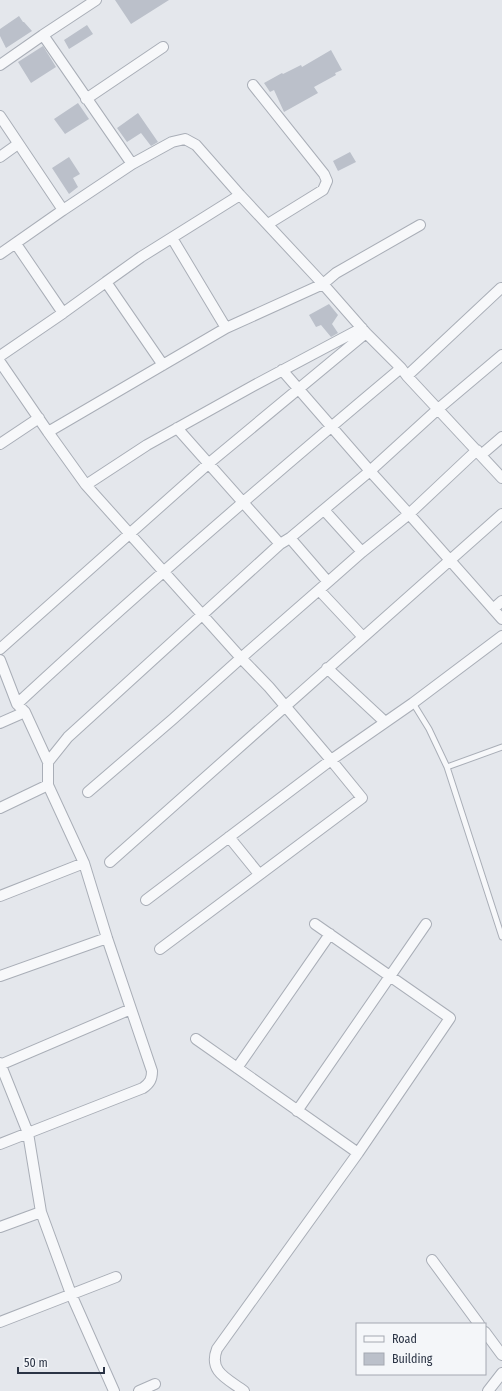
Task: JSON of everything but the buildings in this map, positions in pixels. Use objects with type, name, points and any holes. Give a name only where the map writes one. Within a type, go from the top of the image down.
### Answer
[{"type":"street","points":[[0,65],[96,0]]},
{"type":"street","points":[[44,35],[86,99],[132,164]]},
{"type":"street","points":[[86,99],[163,46]]},
{"type":"street","points":[[253,86],[324,174],[327,181],[323,190],[268,224]]},
{"type":"street","points":[[0,116],[63,210]]},
{"type":"street","points":[[0,254],[132,164],[172,142],[185,139],[196,145],[364,330],[502,478]]},
{"type":"street","points":[[0,157],[18,144]]},
{"type":"street","points":[[0,356],[141,257],[240,195]]},
{"type":"street","points":[[48,432],[226,328],[323,284],[336,273],[420,225]]},
{"type":"street","points":[[172,238],[226,328]]},
{"type":"street","points":[[16,244],[63,312]]},
{"type":"street","points":[[106,282],[162,365]]},
{"type":"street","points":[[18,704],[163,571],[331,426],[404,372],[501,288]]},
{"type":"street","points":[[86,485],[176,428],[282,370],[364,330]]},
{"type":"street","points":[[0,649],[208,464],[364,330]]},
{"type":"street","points":[[48,762],[68,737],[203,616],[280,544],[290,538],[324,510],[370,471],[438,409],[502,356]]},
{"type":"street","points":[[0,362],[86,485],[285,705],[362,798],[160,948]]},
{"type":"street","points":[[282,370],[502,619]]},
{"type":"street","points":[[0,444],[38,418]]},
{"type":"street","points":[[176,428],[244,502],[280,544]]},
{"type":"street","points":[[88,792],[362,552],[409,514],[479,452],[502,437]]},
{"type":"street","points":[[324,510],[362,552]]},
{"type":"street","points":[[110,862],[285,705],[502,514]]},
{"type":"street","points":[[290,538],[328,582]]},
{"type":"street","points":[[319,590],[363,637]]},
{"type":"street","points":[[492,609],[502,601]]},
{"type":"street","points":[[146,900],[331,760],[412,703],[502,636]]},
{"type":"street","points":[[0,660],[18,704],[25,712],[48,762],[48,785],[84,863],[107,938],[151,1064],[152,1077],[150,1083],[143,1088],[0,1144]]},
{"type":"street","points":[[327,668],[385,722]]},
{"type":"street","points":[[0,723],[25,712]]},
{"type":"street","points":[[0,808],[48,785]]},
{"type":"street","points":[[229,837],[259,874]]},
{"type":"street","points":[[0,896],[84,863]]},
{"type":"street","points":[[244,1391],[218,1372],[214,1362],[217,1349],[358,1153],[450,1018],[315,924]]},
{"type":"street","points":[[297,1111],[426,924]]},
{"type":"street","points":[[237,1068],[330,934]]},
{"type":"street","points":[[0,976],[107,938]]},
{"type":"street","points":[[114,1391],[71,1294],[41,1212],[28,1133],[0,1064],[131,1009]]},
{"type":"street","points":[[196,1039],[358,1153]]},
{"type":"street","points":[[0,1227],[41,1212]]},
{"type":"street","points":[[432,1260],[478,1323]]},
{"type":"street","points":[[0,1322],[116,1277]]},
{"type":"street","points":[[486,1333],[502,1355]]},
{"type":"street","points":[[488,1391],[502,1373]]},
{"type":"street","points":[[139,1391],[156,1384]]},
{"type":"lane","points":[[412,703],[429,729],[447,768],[502,937]]},
{"type":"lane","points":[[447,768],[502,747]]}]
